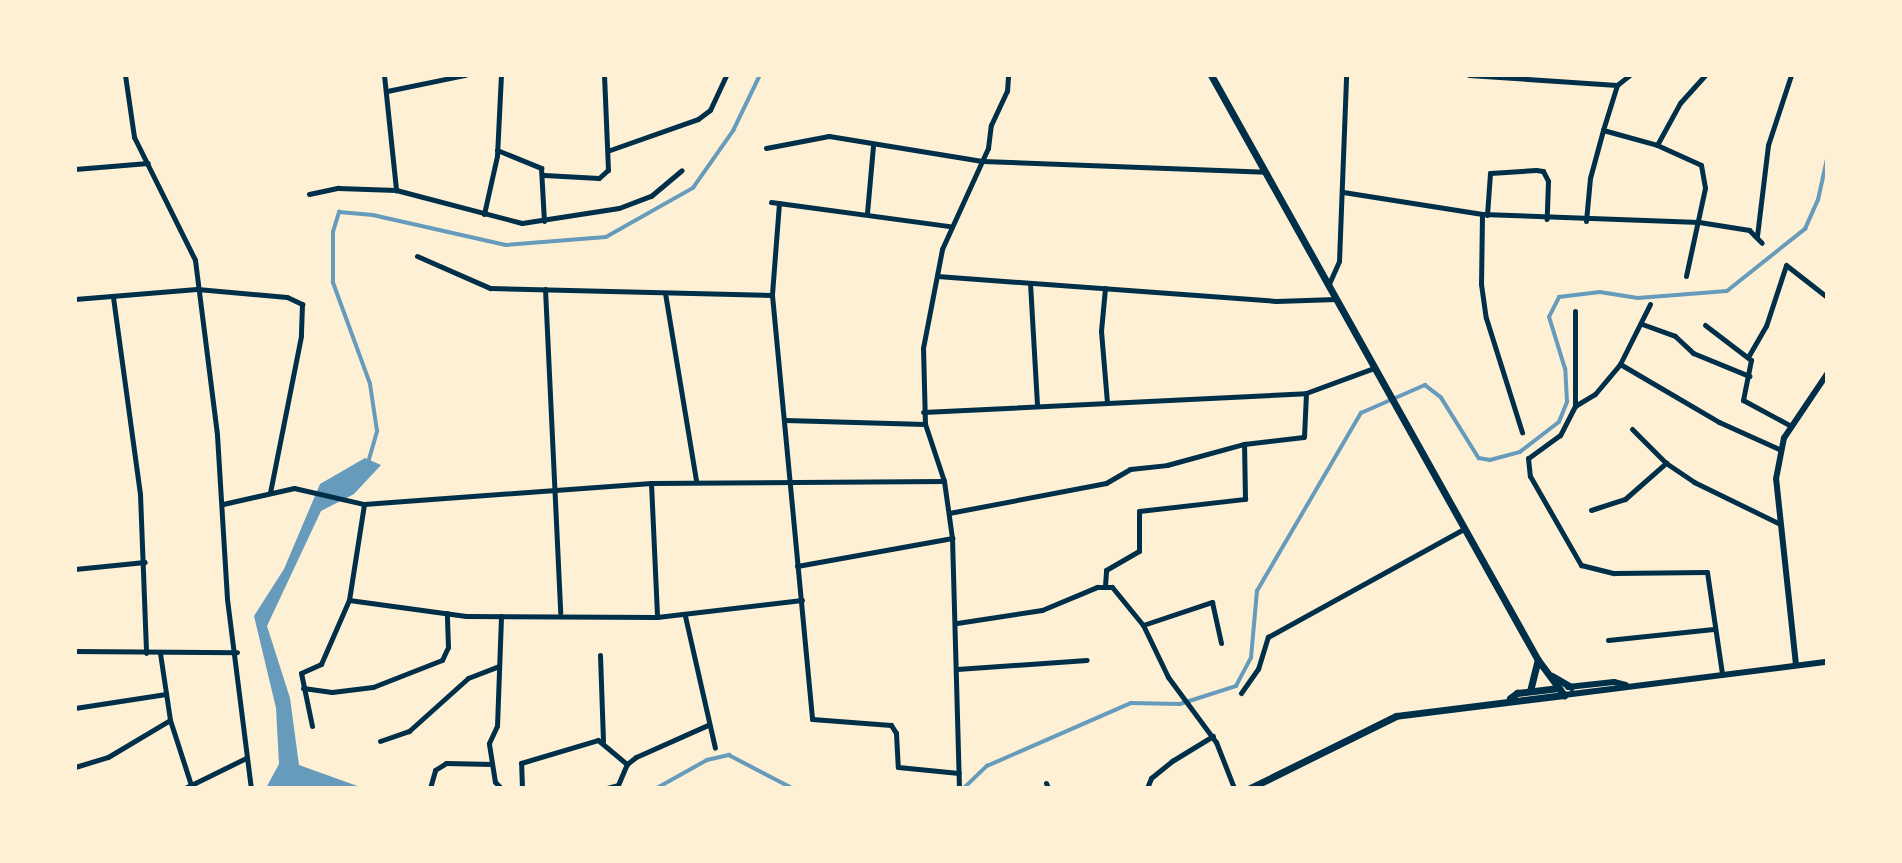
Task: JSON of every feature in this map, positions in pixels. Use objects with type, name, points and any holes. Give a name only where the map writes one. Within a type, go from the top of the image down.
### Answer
[{"type":"main road","points":[[1211,75],[1538,660],[1562,692]]},
{"type":"main road","points":[[1530,691],[1538,660]]},
{"type":"main road","points":[[1549,674],[1571,687]]},
{"type":"main road","points":[[1509,699],[1530,691],[1562,692]]},
{"type":"main road","points":[[1250,788],[1395,716],[1562,692]]},
{"type":"street","points":[[125,75],[134,138],[195,260],[223,504],[228,599],[237,652],[251,788]]},
{"type":"street","points":[[384,75],[396,190]]},
{"type":"street","points":[[387,90],[465,75]]},
{"type":"street","points":[[484,214],[497,150],[501,75]]},
{"type":"street","points":[[544,175],[599,178],[608,170],[610,150],[604,75]]},
{"type":"street","points":[[610,150],[698,119],[709,110],[726,75]]},
{"type":"street","points":[[959,788],[957,623],[952,538],[944,481],[923,412],[923,348],[949,226],[982,161],[991,125],[1007,91],[1008,75]]},
{"type":"street","points":[[1328,286],[1338,273],[1346,75]]},
{"type":"street","points":[[1469,75],[1618,85]]},
{"type":"street","points":[[1586,221],[1590,178],[1603,130],[1618,85],[1630,75]]},
{"type":"street","points":[[1657,145],[1680,103],[1705,75]]},
{"type":"street","points":[[1757,236],[1768,145],[1791,75]]},
{"type":"street","points":[[1603,130],[1657,145],[1701,166],[1705,188],[1686,276]]},
{"type":"street","points":[[766,148],[829,136],[873,146],[982,161],[1265,172]]},
{"type":"street","points":[[867,214],[873,146]]},
{"type":"street","points":[[497,150],[533,162],[544,175],[544,220]]},
{"type":"street","points":[[75,169],[148,163]]},
{"type":"street","points":[[309,194],[338,188],[396,190],[507,222],[544,220],[619,208],[651,196],[682,170]]},
{"type":"street","points":[[1522,432],[1483,304],[1485,215],[1490,173],[1543,171],[1548,181],[1547,219]]},
{"type":"street","points":[[1343,192],[1485,215],[1586,221],[1699,222],[1739,227],[1757,236],[1762,243]]},
{"type":"street","points":[[771,202],[949,226]]},
{"type":"street","points":[[779,203],[772,296],[792,484],[812,719],[891,724],[896,733],[898,766],[958,775]]},
{"type":"street","points":[[417,256],[490,288],[772,296]]},
{"type":"street","points":[[1748,357],[1766,326],[1786,265],[1827,297]]},
{"type":"street","points":[[937,276],[1276,301],[1336,299]]},
{"type":"street","points":[[1030,283],[1037,406]]},
{"type":"street","points":[[1105,288],[1101,331],[1107,402]]},
{"type":"street","points":[[75,299],[197,289],[287,296],[302,304],[299,348],[270,493]]},
{"type":"street","points":[[545,289],[558,486],[560,613]]},
{"type":"street","points":[[665,293],[696,481]]},
{"type":"street","points":[[113,297],[145,562],[146,653]]},
{"type":"street","points":[[1574,406],[1595,394],[1620,364],[1643,324],[1650,304]]},
{"type":"street","points":[[1574,311],[1574,406],[1560,435],[1526,462],[1570,554],[1592,571],[1707,572],[1713,629],[1722,674]]},
{"type":"street","points":[[1643,324],[1675,336],[1693,353],[1749,376]]},
{"type":"street","points":[[1705,325],[1748,357],[1752,364],[1743,400],[1791,426]]},
{"type":"street","points":[[1620,364],[1719,422],[1781,450]]},
{"type":"street","points":[[923,412],[1306,393],[1376,372]]},
{"type":"street","points":[[1796,665],[1778,523],[1776,479],[1781,450],[1791,426],[1827,374]]},
{"type":"street","points":[[949,513],[1106,484],[1130,469],[1244,444],[1304,437],[1306,393]]},
{"type":"street","points":[[785,420],[925,424]]},
{"type":"street","points":[[1632,429],[1666,463],[1720,497],[1778,523]]},
{"type":"street","points":[[1105,586],[1107,570],[1139,551],[1139,511],[1245,499],[1244,444]]},
{"type":"street","points":[[1591,510],[1625,499],[1666,463]]},
{"type":"street","points":[[223,504],[294,488],[364,504],[558,486],[696,481],[792,484],[944,481]]},
{"type":"street","points":[[651,483],[657,617]]},
{"type":"street","points":[[312,726],[301,673],[321,664],[349,600],[364,504]]},
{"type":"street","points":[[1241,693],[1258,669],[1268,637],[1464,529]]},
{"type":"street","points":[[797,566],[952,538]]},
{"type":"street","points":[[75,569],[145,562]]},
{"type":"street","points":[[957,623],[1042,610],[1105,586],[1112,587],[1143,625],[1180,695],[1213,736],[1234,788]]},
{"type":"street","points":[[349,600],[447,613],[560,613],[657,617],[685,616],[802,600]]},
{"type":"street","points":[[1143,625],[1212,603],[1221,643]]},
{"type":"street","points":[[303,688],[332,692],[373,687],[442,660],[449,647],[447,613]]},
{"type":"street","points":[[501,615],[496,726],[489,743],[495,782],[501,788]]},
{"type":"street","points":[[685,616],[715,748]]},
{"type":"street","points":[[1608,640],[1713,629]]},
{"type":"street","points":[[75,650],[146,653],[237,652]]},
{"type":"street","points":[[160,653],[170,720],[188,786],[246,758]]},
{"type":"street","points":[[600,655],[603,741],[628,764]]},
{"type":"street","points":[[957,669],[1087,660]]},
{"type":"street","points":[[1562,692],[1616,690],[1626,685],[1827,662]]},
{"type":"street","points":[[380,741],[409,731],[468,678],[499,666]]},
{"type":"street","points":[[1562,692],[1571,687],[1614,682],[1626,685]]},
{"type":"street","points":[[75,708],[166,694]]},
{"type":"street","points":[[75,767],[108,757],[170,720]]},
{"type":"street","points":[[607,788],[618,785],[628,764],[708,725]]},
{"type":"street","points":[[1147,788],[1151,778],[1172,761],[1213,736]]},
{"type":"street","points":[[522,788],[519,768],[527,759],[603,741]]},
{"type":"street","points":[[430,788],[435,770],[446,763],[492,764]]},
{"type":"water","points":[[365,458],[381,465],[354,494],[321,511],[267,626],[290,698],[299,765],[363,788],[266,788],[279,764],[276,708],[254,616],[284,569],[320,484]]},
{"type":"waterway","points":[[368,463],[377,431],[370,384],[333,283],[333,232],[339,212],[373,215],[506,245],[606,237],[693,188],[733,131],[760,75]]},
{"type":"waterway","points":[[964,788],[987,766],[1131,703],[1180,704],[1236,686],[1251,658],[1257,591],[1361,413],[1425,385],[1441,397],[1479,458],[1490,460],[1520,452],[1559,422],[1567,402],[1565,369],[1549,317],[1559,297],[1600,292],[1638,298],[1727,291],[1805,229],[1818,200],[1827,159]]},
{"type":"waterway","points":[[657,788],[707,760],[729,755],[792,788]]}]
